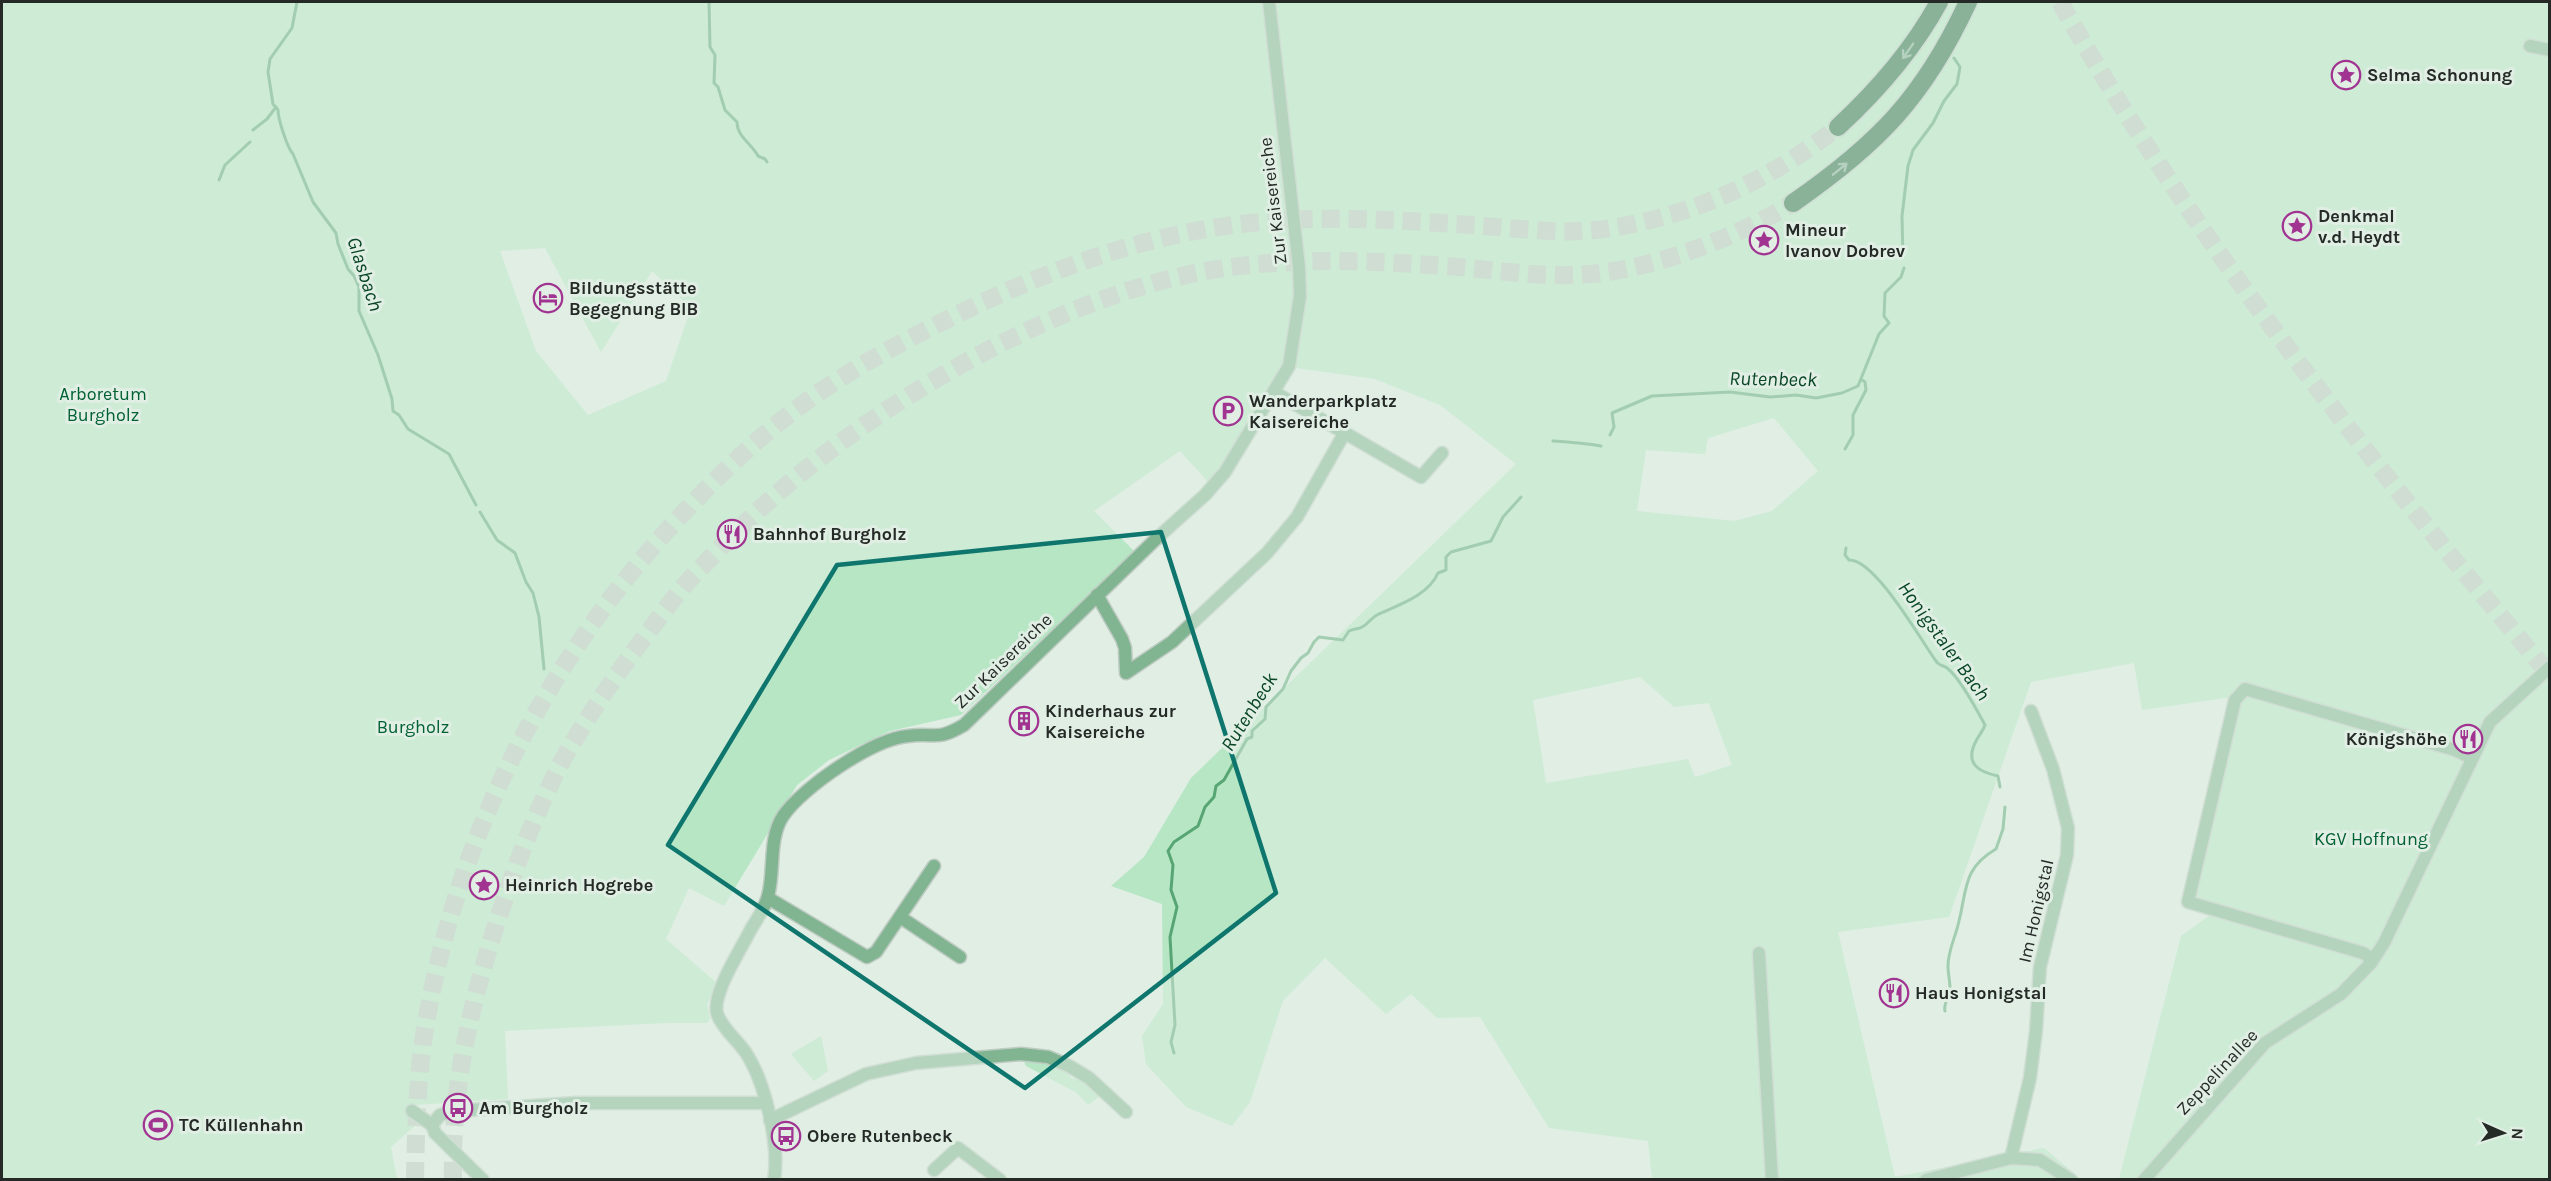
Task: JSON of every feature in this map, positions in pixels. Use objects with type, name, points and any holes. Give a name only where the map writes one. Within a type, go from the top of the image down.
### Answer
[{"type":"highway","points":[[1838,127],[1862,105],[1899,63],[1939,2]]},
{"type":"highway","points":[[1793,203],[1834,175],[1897,117],[1931,70],[1968,2]]},
{"type":"street","name":"Zur Kaisereiche","points":[[765,1103],[751,1062],[718,1017],[716,1008],[722,985],[768,898],[775,838],[783,817],[803,795],[867,750],[908,735],[942,736],[964,725],[1097,595],[1205,495],[1225,472],[1289,366],[1299,296],[1299,257],[1269,2]]},
{"type":"street","points":[[2530,46],[2550,50]]},
{"type":"street","points":[[1274,392],[1420,477],[1442,453]]},
{"type":"street","points":[[1097,595],[1122,639],[1125,648],[1125,673],[1172,642],[1267,553],[1297,517],[1344,434]]},
{"type":"street","name":"Zeppelinallee","points":[[2144,1179],[2265,1043],[2341,994],[2371,963],[2384,943],[2490,722],[2550,667]]},
{"type":"street","points":[[2371,963],[2368,956],[2362,953],[2188,902],[2235,700],[2245,689],[2445,747],[2472,758]]},
{"type":"street","name":"Im Honigstal","points":[[2011,1158],[2030,1078],[2040,967],[2067,855],[2068,828],[2053,769],[2031,711]]},
{"type":"street","points":[[768,898],[867,957],[876,952],[934,866]]},
{"type":"street","points":[[900,917],[960,957]]},
{"type":"street","points":[[1759,953],[1772,1179]]},
{"type":"street","points":[[770,1120],[867,1074],[916,1063],[1021,1053],[1048,1057],[1069,1066],[1089,1078],[1126,1112]]},
{"type":"street","points":[[432,1125],[440,1115],[455,1111],[576,1104],[765,1103],[776,1156],[774,1179]]},
{"type":"street","points":[[412,1111],[432,1125],[435,1133],[483,1179]]},
{"type":"street","points":[[934,1170],[958,1148],[1000,1179]]},
{"type":"street","points":[[1926,1179],[2011,1158],[2040,1160],[2071,1179]]},
{"type":"highlighted area","points":[[1161,532],[1276,893],[1025,1088],[668,845],[837,565]]},
{"type":"green space","name":"Burgholz","points":[[2,2],[2549,2],[2549,1179],[2119,1179],[2181,936],[2213,913],[2184,905],[2232,697],[2142,710],[2134,663],[2031,682],[1949,917],[1838,932],[1895,1177],[2044,1148],[2081,1179],[1652,1179],[1648,1141],[1549,1128],[1480,1017],[1437,1018],[1411,994],[1386,1014],[1325,958],[1283,1001],[1250,1102],[1232,1126],[1186,1107],[1146,1064],[1142,1036],[1163,1004],[1162,904],[1111,886],[1144,857],[1191,778],[1516,464],[1440,405],[1375,379],[1296,368],[1287,358],[1210,484],[1180,451],[1094,511],[1135,552],[961,715],[890,731],[829,760],[797,785],[724,906],[689,888],[666,939],[718,984],[707,1004],[710,1019],[707,1023],[505,1031],[508,1099],[415,1105],[418,1123],[391,1147],[397,1179],[2,1179]],"holes":[[[545,248],[601,352],[652,271],[691,308],[666,381],[588,415],[536,351],[500,251]],[[1774,418],[1818,471],[1772,511],[1735,521],[1637,511],[1646,450],[1705,454],[1708,438]],[[1640,677],[1674,707],[1709,703],[1732,765],[1695,777],[1688,759],[1546,783],[1533,700]]]},
{"type":"green space","points":[[821,1036],[828,1071],[814,1081],[791,1054]]},
{"type":"green space","points":[[1034,1056],[1067,1072],[1072,1079],[1080,1075],[1100,1096],[1088,1105],[1077,1093],[1026,1066],[1023,1059]]},
{"type":"waterway","name":"Glasbach","points":[[297,2],[292,28],[270,59],[268,72],[273,104],[278,110],[286,139],[313,202],[336,233],[348,269],[359,287],[359,311],[378,355],[392,399],[393,411],[399,415],[408,429],[449,454],[476,505]]},
{"type":"waterway","points":[[709,2],[710,47],[715,55],[714,83],[718,87],[725,110],[737,122],[739,132],[758,156],[767,162]]},
{"type":"waterway","name":"Rutenbeck","points":[[1903,258],[1902,216],[1908,166],[1913,150],[1957,84],[1960,67],[1954,58]]},
{"type":"waterway","points":[[253,130],[267,119],[276,107]]},
{"type":"waterway","points":[[219,180],[225,165],[250,142]]},
{"type":"waterway","name":"Rutenbeck","points":[[1610,435],[1614,427],[1612,413],[1652,396],[1730,392],[1770,397],[1796,395],[1816,398],[1842,393],[1858,386],[1879,334],[1889,323],[1884,316],[1885,293],[1901,277],[1904,268]]},
{"type":"waterway","name":"Honigstaler Bach","points":[[1845,449],[1853,435],[1853,415],[1866,390],[1865,382],[1862,380]]},
{"type":"waterway","name":"Rutenbeck","points":[[1553,441],[1601,446]]},
{"type":"waterway","name":"Rutenbeck","points":[[1174,1053],[1171,1042],[1175,1025],[1170,937],[1177,907],[1171,890],[1173,865],[1168,851],[1174,842],[1198,826],[1205,807],[1214,797],[1216,786],[1224,780],[1247,739],[1252,737],[1252,731],[1265,719],[1266,707],[1283,689],[1291,671],[1308,653],[1314,642],[1319,637],[1343,640],[1349,631],[1361,628],[1377,615],[1420,594],[1438,573],[1446,570],[1446,557],[1451,552],[1491,541],[1503,517],[1521,497]]},
{"type":"waterway","name":"Glasbach","points":[[480,512],[497,540],[515,553],[526,582],[533,593],[539,617],[544,669]]},
{"type":"waterway","name":"Honigstaler Bach","points":[[1846,548],[1845,555],[1849,560],[1860,563],[1884,586],[1937,663],[1951,672],[1967,694],[1985,725],[1973,749],[1973,761],[1975,766],[1998,776],[2000,787]]},
{"type":"waterway","name":"Honigstaler Bach","points":[[1945,1011],[1950,989],[1949,954],[1958,927],[1968,880],[1977,864],[1996,849],[2003,829],[2005,807]]},
{"type":"tunnel","points":[[2060,2],[2113,92],[2169,179],[2289,350],[2417,514],[2550,675]]},
{"type":"tunnel","points":[[415,1180],[420,1067],[425,1029],[440,956],[460,885],[486,816],[517,749],[553,684],[593,622],[638,564],[688,508],[730,466],[775,425],[807,401],[875,358],[982,303],[1056,271],[1132,246],[1210,228],[1305,219],[1388,220],[1559,231],[1611,228],[1673,214],[1731,192],[1786,163],[1838,127]]},
{"type":"tunnel","points":[[453,1180],[453,1147],[459,1081],[478,985],[518,862],[533,822],[560,765],[610,685],[683,587],[780,491],[842,441],[907,397],[1006,341],[1066,314],[1160,281],[1224,268],[1312,261],[1400,263],[1541,275],[1616,271],[1695,249],[1746,228],[1793,203]]},
{"type":"place","name":"Selma Schonung","points":[[2346,75]]},
{"type":"place","name":"Denkmal v.d. Heydt","points":[[2297,226]]},
{"type":"place","name":"Mineur Ivanov Dobrev","points":[[1764,240]]},
{"type":"place","name":"Bildungsstätte Begegnung BIB","points":[[548,298]]},
{"type":"place","name":"Wanderparkplatz Kaisereiche","points":[[1228,411]]},
{"type":"place","name":"Bahnhof Burgholz","points":[[732,534]]},
{"type":"place","name":"Kinderhaus zur Kaisereiche","points":[[1024,721]]},
{"type":"place","name":"Königshöhe","points":[[2468,739]]},
{"type":"place","name":"Heinrich Hogrebe","points":[[484,885]]},
{"type":"place","name":"Haus Honigstal","points":[[1894,993]]},
{"type":"place","name":"Am Burgholz","points":[[458,1108]]},
{"type":"place","name":"TC Küllenhahn","points":[[158,1125]]},
{"type":"place","name":"Obere Rutenbeck","points":[[786,1136]]},
{"type":"park label","name":"Arboretum Burgholz","points":[[103,404]]},
{"type":"park label","name":"KGV Hoffnung","points":[[2371,839]]}]
